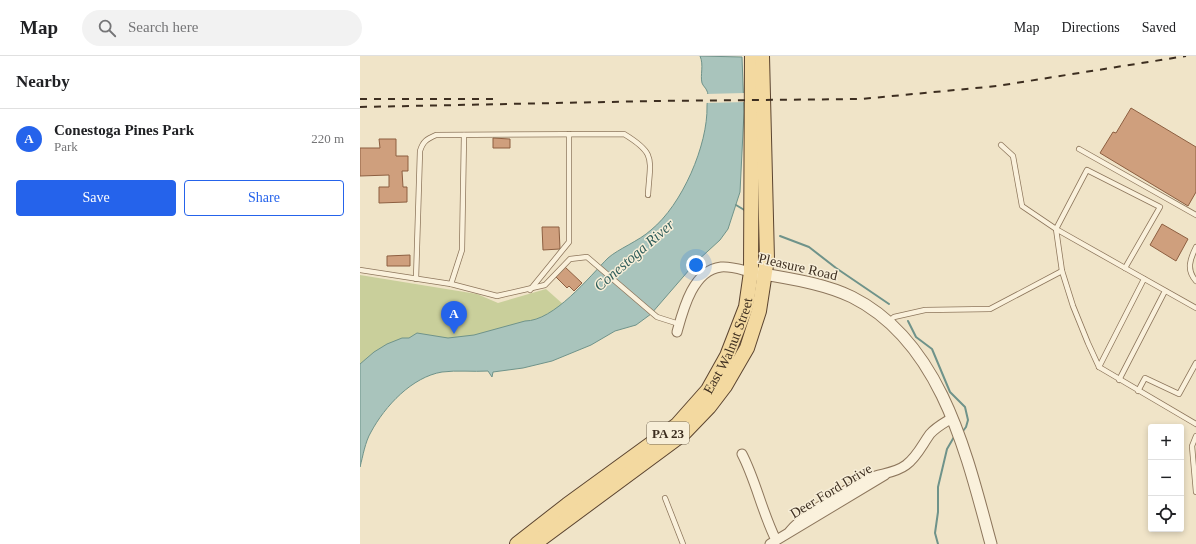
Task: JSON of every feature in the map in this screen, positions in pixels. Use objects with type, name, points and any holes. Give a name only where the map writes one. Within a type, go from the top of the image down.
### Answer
[{"type":"main road","name":"East Walnut Street","points":[[517,544],[567,505],[663,437],[694,408],[716,378],[733,343],[746,307],[751,272],[752,56]]},
{"type":"main road","name":"East Walnut Street","points":[[534,544],[568,517],[674,442],[709,407],[732,376],[747,348],[759,311],[766,274],[766,177],[762,56]]},
{"type":"street","name":"Pleasure Road","points":[[678,328],[694,287],[703,274],[721,267],[809,283],[838,291],[864,304],[888,322],[922,361],[952,418],[968,458],[991,544]]},
{"type":"street","name":"Deer Ford Drive","points":[[773,542],[910,462],[935,430],[952,418]]},
{"type":"street","points":[[742,454],[747,464],[773,542]]},
{"type":"lane","points":[[530,290],[568,242],[569,134]]},
{"type":"lane","points":[[416,279],[420,151],[422,143],[427,138],[436,135],[624,134],[637,142],[650,156],[648,195]]},
{"type":"lane","points":[[451,284],[462,250],[464,135]]},
{"type":"lane","points":[[1001,145],[1013,156],[1022,206],[1056,229],[1196,308]]},
{"type":"lane","points":[[1079,148],[1196,215]]},
{"type":"lane","points":[[1125,268],[1160,207],[1088,170],[1056,229],[1062,271],[1073,306],[1099,367],[1196,424]]},
{"type":"lane","points":[[1196,247],[1191,257],[1189,267],[1192,277],[1196,281]]},
{"type":"lane","points":[[360,270],[451,284],[497,296],[530,290],[544,285],[567,261],[573,258],[587,257],[652,313],[678,328]]},
{"type":"lane","points":[[888,322],[894,317],[925,310],[990,309],[1062,271]]},
{"type":"lane","points":[[1099,367],[1144,279]]},
{"type":"lane","points":[[1119,380],[1165,291]]},
{"type":"lane","points":[[1138,391],[1145,378],[1179,394],[1196,363]]},
{"type":"lane","points":[[1196,436],[1192,446],[1196,492]]},
{"type":"lane","points":[[665,498],[683,544]]},
{"type":"green space","points":[[360,275],[477,294],[498,303],[546,289],[582,321],[451,358],[360,418]]},
{"type":"water","name":"Conestoga River","points":[[700,56],[742,57],[744,112],[740,192],[728,229],[720,240],[696,262],[651,314],[636,325],[615,331],[591,345],[552,361],[523,368],[493,372],[492,377],[488,371],[442,372],[431,375],[410,386],[400,394],[377,422],[367,440],[360,467],[360,364],[374,352],[387,344],[402,338],[409,338],[417,333],[448,338],[474,335],[536,319],[548,314],[570,297],[608,258],[651,230],[673,206],[683,190],[698,156],[706,122],[708,94],[702,83],[702,63]]},
{"type":"pier","points":[[745,93],[746,102],[705,103],[705,94]]},
{"type":"building","points":[[1131,108],[1196,147],[1196,192],[1188,206],[1100,153],[1113,132],[1116,133]]},
{"type":"building","points":[[493,138],[510,139],[510,148],[493,148]]},
{"type":"building","points":[[379,139],[396,139],[396,156],[408,156],[408,171],[402,171],[403,187],[407,187],[407,202],[379,203],[379,187],[389,187],[389,175],[360,176],[360,148],[380,148]]},
{"type":"building","points":[[1162,224],[1188,239],[1176,261],[1150,245]]},
{"type":"building","points":[[542,227],[559,227],[560,249],[543,250]]},
{"type":"building","points":[[410,255],[410,266],[387,266],[387,256]]},
{"type":"building","points":[[565,267],[582,283],[574,291],[569,286],[567,288],[556,277]]},
{"type":"waterway","points":[[736,205],[746,211]]},
{"type":"waterway","points":[[780,236],[809,247],[836,268],[889,304]]},
{"type":"waterway","points":[[908,321],[916,337],[932,349],[950,392],[965,407],[968,420],[963,431]]},
{"type":"waterway","points":[[938,544],[935,533],[938,512],[938,487],[947,449],[954,437]]},
{"type":"railway","points":[[360,107],[655,101],[861,99],[997,86],[1186,56]]},
{"type":"railway","points":[[360,99],[494,99]]},
{"type":"place","name":"Conestoga Pines Park","points":[[454,334]]}]
